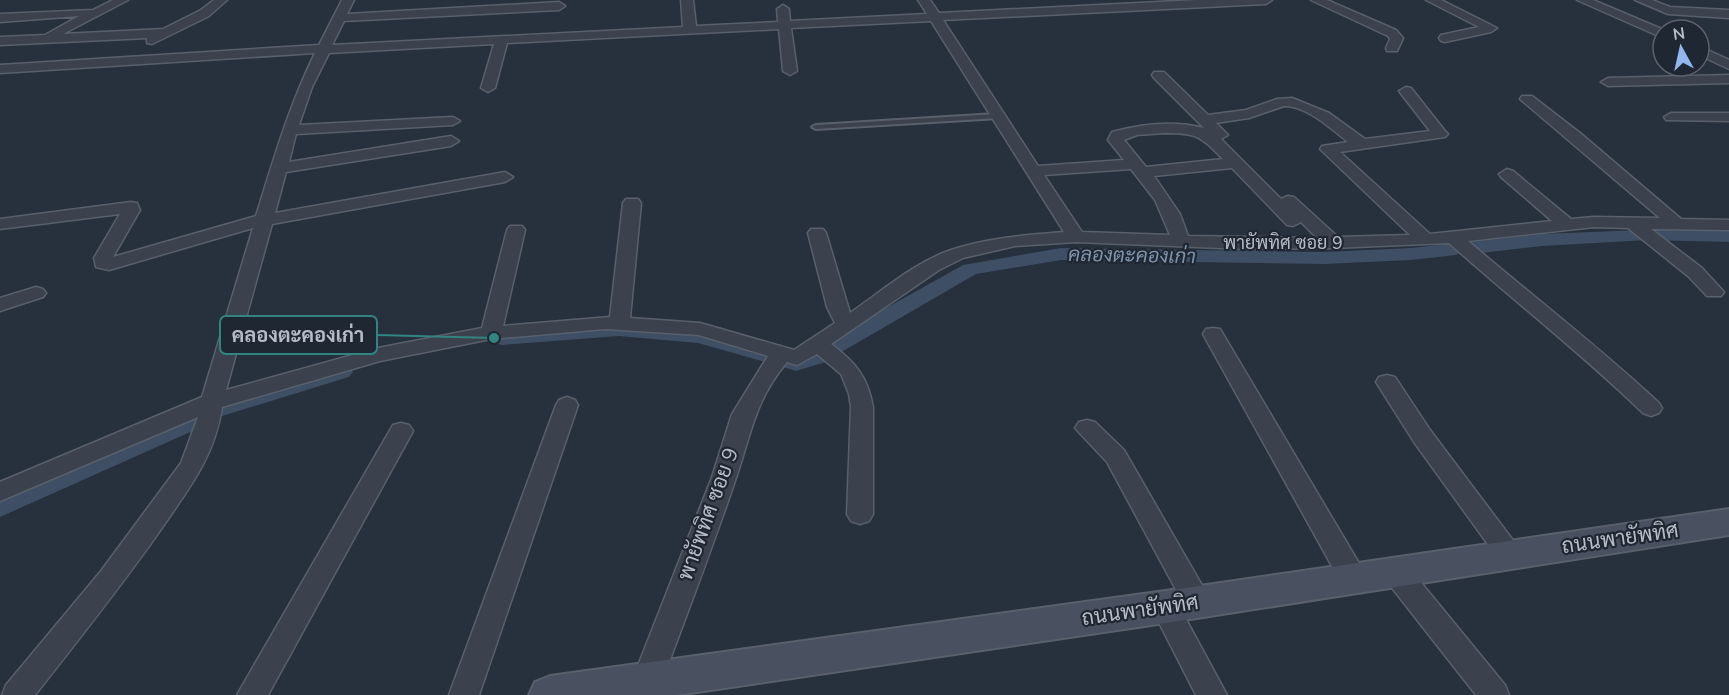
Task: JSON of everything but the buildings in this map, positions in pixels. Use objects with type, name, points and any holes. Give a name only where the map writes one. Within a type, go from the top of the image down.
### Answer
[{"type":"street","points":[[0,62],[41,39],[122,0]]},
{"type":"street","points":[[113,63],[164,33],[205,13],[221,0]]},
{"type":"street","points":[[17,695],[111,579],[192,466],[208,424],[212,402],[263,220],[305,87],[348,0]]},
{"type":"street","points":[[687,0],[690,31]]},
{"type":"street","points":[[924,0],[939,19],[996,116],[1076,237]]},
{"type":"street","points":[[932,0],[939,19]]},
{"type":"street","points":[[0,69],[323,49],[939,19],[1090,5],[1266,0]]},
{"type":"street","points":[[1317,0],[1389,30],[1397,38],[1392,48]]},
{"type":"street","points":[[1432,0],[1491,28],[1445,38]]},
{"type":"street","points":[[1583,0],[1651,29]]},
{"type":"street","points":[[1645,1],[1672,0]]},
{"type":"street","points":[[1645,1],[1668,10],[1729,14]]},
{"type":"street","points":[[783,9],[790,71]]},
{"type":"street","points":[[339,18],[558,11],[561,37]]},
{"type":"street","points":[[0,18],[98,12]]},
{"type":"street","points":[[0,41],[164,33]]},
{"type":"street","points":[[488,88],[502,40]]},
{"type":"street","points":[[1711,56],[1729,65]]},
{"type":"street","points":[[1159,75],[1333,243]]},
{"type":"street","points":[[1608,82],[1729,79]]},
{"type":"street","points":[[1406,92],[1440,134],[1328,149],[1426,240]]},
{"type":"street","points":[[1527,99],[1584,144],[1677,224]]},
{"type":"street","points":[[1205,120],[1249,114],[1282,102],[1292,102],[1324,116],[1361,144]]},
{"type":"street","points":[[1671,117],[1729,117]]},
{"type":"street","points":[[291,130],[453,120]]},
{"type":"street","points":[[1181,242],[1178,224],[1162,197],[1116,140],[1117,135],[1181,129],[1204,133],[1293,220]]},
{"type":"street","points":[[279,168],[451,141]]},
{"type":"street","points":[[1033,171],[1234,163]]},
{"type":"street","points":[[1507,174],[1566,224]]},
{"type":"street","points":[[0,224],[131,207],[103,258],[103,263],[107,265],[263,220],[505,177]]},
{"type":"street","points":[[619,324],[633,203]]},
{"type":"street","points":[[1632,223],[1695,272],[1714,292]]},
{"type":"street","name":"พายัพทิศ ซอย 9","points":[[647,681],[724,477],[743,414],[771,367],[817,344],[932,266],[957,254],[1015,242],[1076,237],[1245,244],[1333,243],[1426,240],[1566,224],[1729,225]]},
{"type":"street","points":[[491,333],[516,231]]},
{"type":"street","points":[[817,233],[837,307],[846,325]]},
{"type":"street","points":[[1453,237],[1534,308],[1604,363],[1651,408]]},
{"type":"street","points":[[0,305],[36,293]]},
{"type":"street","points":[[0,492],[212,402],[378,355],[491,333],[605,323],[699,330],[789,356]]},
{"type":"street","points":[[1213,333],[1353,578]]},
{"type":"street","points":[[817,344],[853,373],[860,393],[862,407],[860,514]]},
{"type":"street","points":[[1387,382],[1422,436],[1509,554]]},
{"type":"street","points":[[464,695],[567,405]]},
{"type":"street","points":[[1087,428],[1116,456],[1181,604],[1212,695]]},
{"type":"street","points":[[252,695],[401,431]]},
{"type":"street","name":"ถนนพายัพทิศ","points":[[550,695],[1729,522]]},
{"type":"street","points":[[1395,571],[1494,695]]},
{"type":"lane","points":[[816,127],[996,116]]},
{"type":"waterway","name":"คลองตะคองเก่า","points":[[1473,248],[1542,240],[1641,236]]},
{"type":"waterway","name":"คลองตะคองเก่า","points":[[1654,236],[1729,236]]},
{"type":"waterway","name":"คลองตะคองเก่า","points":[[830,349],[970,269],[1061,254],[1324,258],[1411,254],[1456,249]]},
{"type":"waterway","name":"คลองตะคองเก่า","points":[[502,338],[619,329],[699,336],[772,357]]},
{"type":"waterway","name":"คลองตะคองเก่า","points":[[787,361],[796,364],[818,357]]},
{"type":"waterway","name":"คลองตะคองเก่า","points":[[219,409],[341,372]]},
{"type":"waterway","name":"คลองตะคองเก่า","points":[[0,507],[197,419]]},
{"type":"place","name":"คลองตะคองเก่า","points":[[494,338]]}]
